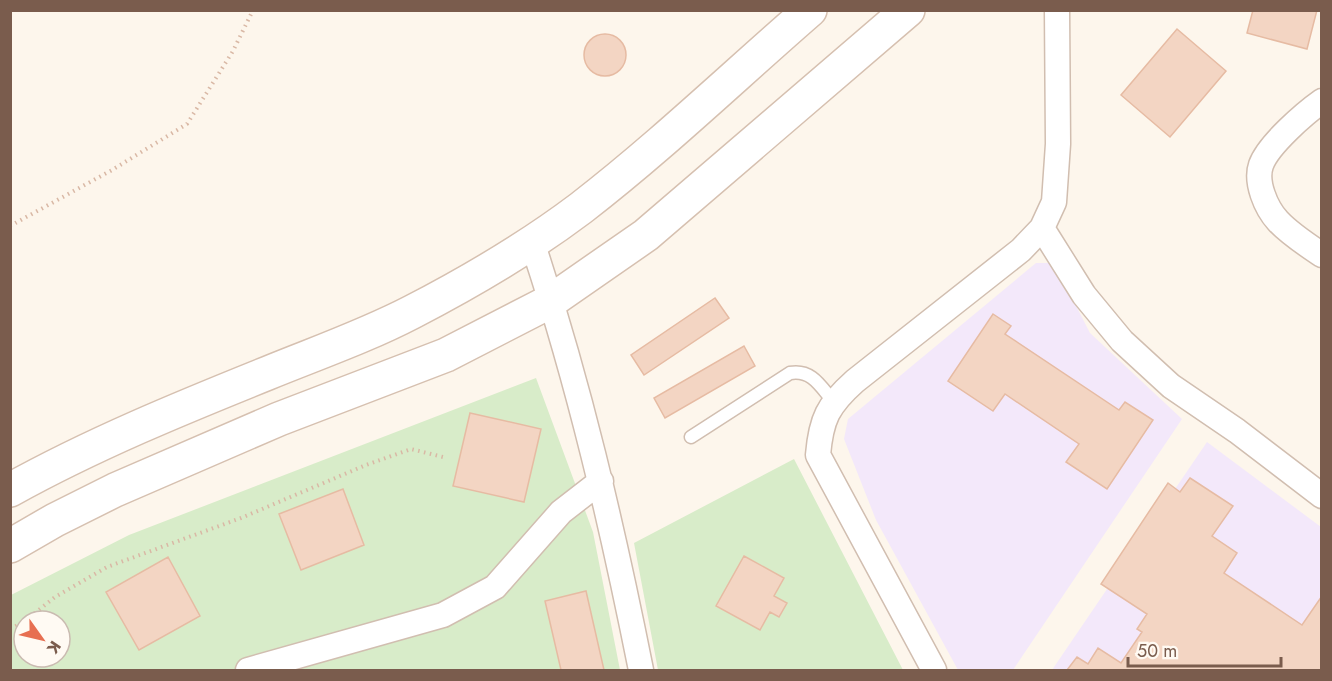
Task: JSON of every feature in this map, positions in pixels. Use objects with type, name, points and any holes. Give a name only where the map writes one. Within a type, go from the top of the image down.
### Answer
[{"type":"street","points":[[10,490],[56,465],[126,433],[346,343],[474,279],[532,242],[634,166],[810,10]]},
{"type":"street","points":[[10,546],[115,490],[279,419],[446,355],[551,301],[646,235],[908,10]]},
{"type":"street","points":[[934,670],[818,455],[820,429],[833,401],[855,381],[1021,250],[1042,228],[1054,202],[1058,144],[1057,10]]},
{"type":"street","points":[[1322,101],[1304,114],[1280,138],[1261,164],[1260,173],[1263,195],[1276,219],[1322,255]]},
{"type":"street","points":[[1042,228],[1084,295],[1122,341],[1171,386],[1237,431],[1322,495]]},
{"type":"street","points":[[532,242],[583,407],[641,670]]},
{"type":"street","points":[[248,670],[443,615],[495,587],[561,512],[601,481]]},
{"type":"lane","points":[[691,437],[790,374],[803,373],[813,377],[833,401]]},
{"type":"path","points":[[10,226],[112,170],[187,124],[232,51],[253,10]]},
{"type":"path","points":[[40,609],[55,597],[107,567],[241,518],[366,465],[411,449],[443,456]]},
{"type":"shaded area","points":[[1036,263],[1054,263],[1090,333],[1182,419],[1013,670],[958,670],[876,520],[844,439],[848,419]]},
{"type":"shaded area","points":[[1207,442],[1321,527],[1321,670],[1052,670]]},
{"type":"green space","points":[[536,378],[593,532],[620,670],[11,670],[11,595],[129,535]]},
{"type":"green space","points":[[794,459],[903,670],[658,670],[634,543]]},
{"type":"building","points":[[1253,10],[1317,10],[1307,49],[1247,33]]},
{"type":"building","points":[[1177,29],[1226,71],[1170,137],[1121,95]]},
{"type":"building","points":[[605,34],[620,40],[626,55],[620,70],[605,76],[590,70],[584,55],[590,40]]},
{"type":"building","points":[[715,298],[729,318],[644,375],[631,355]]},
{"type":"building","points":[[993,314],[1011,326],[1005,334],[1119,410],[1125,402],[1153,420],[1107,489],[1066,462],[1079,444],[1005,394],[993,411],[948,381]]},
{"type":"building","points":[[744,346],[755,366],[665,418],[654,398]]},
{"type":"building","points":[[470,413],[541,429],[524,502],[453,486]]},
{"type":"building","points":[[1190,478],[1233,506],[1212,536],[1237,553],[1224,573],[1302,625],[1322,596],[1322,670],[1067,670],[1077,657],[1088,664],[1098,648],[1121,663],[1142,632],[1137,629],[1147,614],[1101,584],[1168,483],[1180,492]]},
{"type":"building","points":[[343,489],[364,545],[301,570],[279,514]]},
{"type":"building","points":[[744,556],[784,578],[774,596],[787,603],[779,617],[770,612],[760,630],[716,606]]},
{"type":"building","points":[[168,557],[200,616],[139,650],[106,592]]},
{"type":"building","points":[[586,591],[604,670],[561,670],[545,601]]}]
